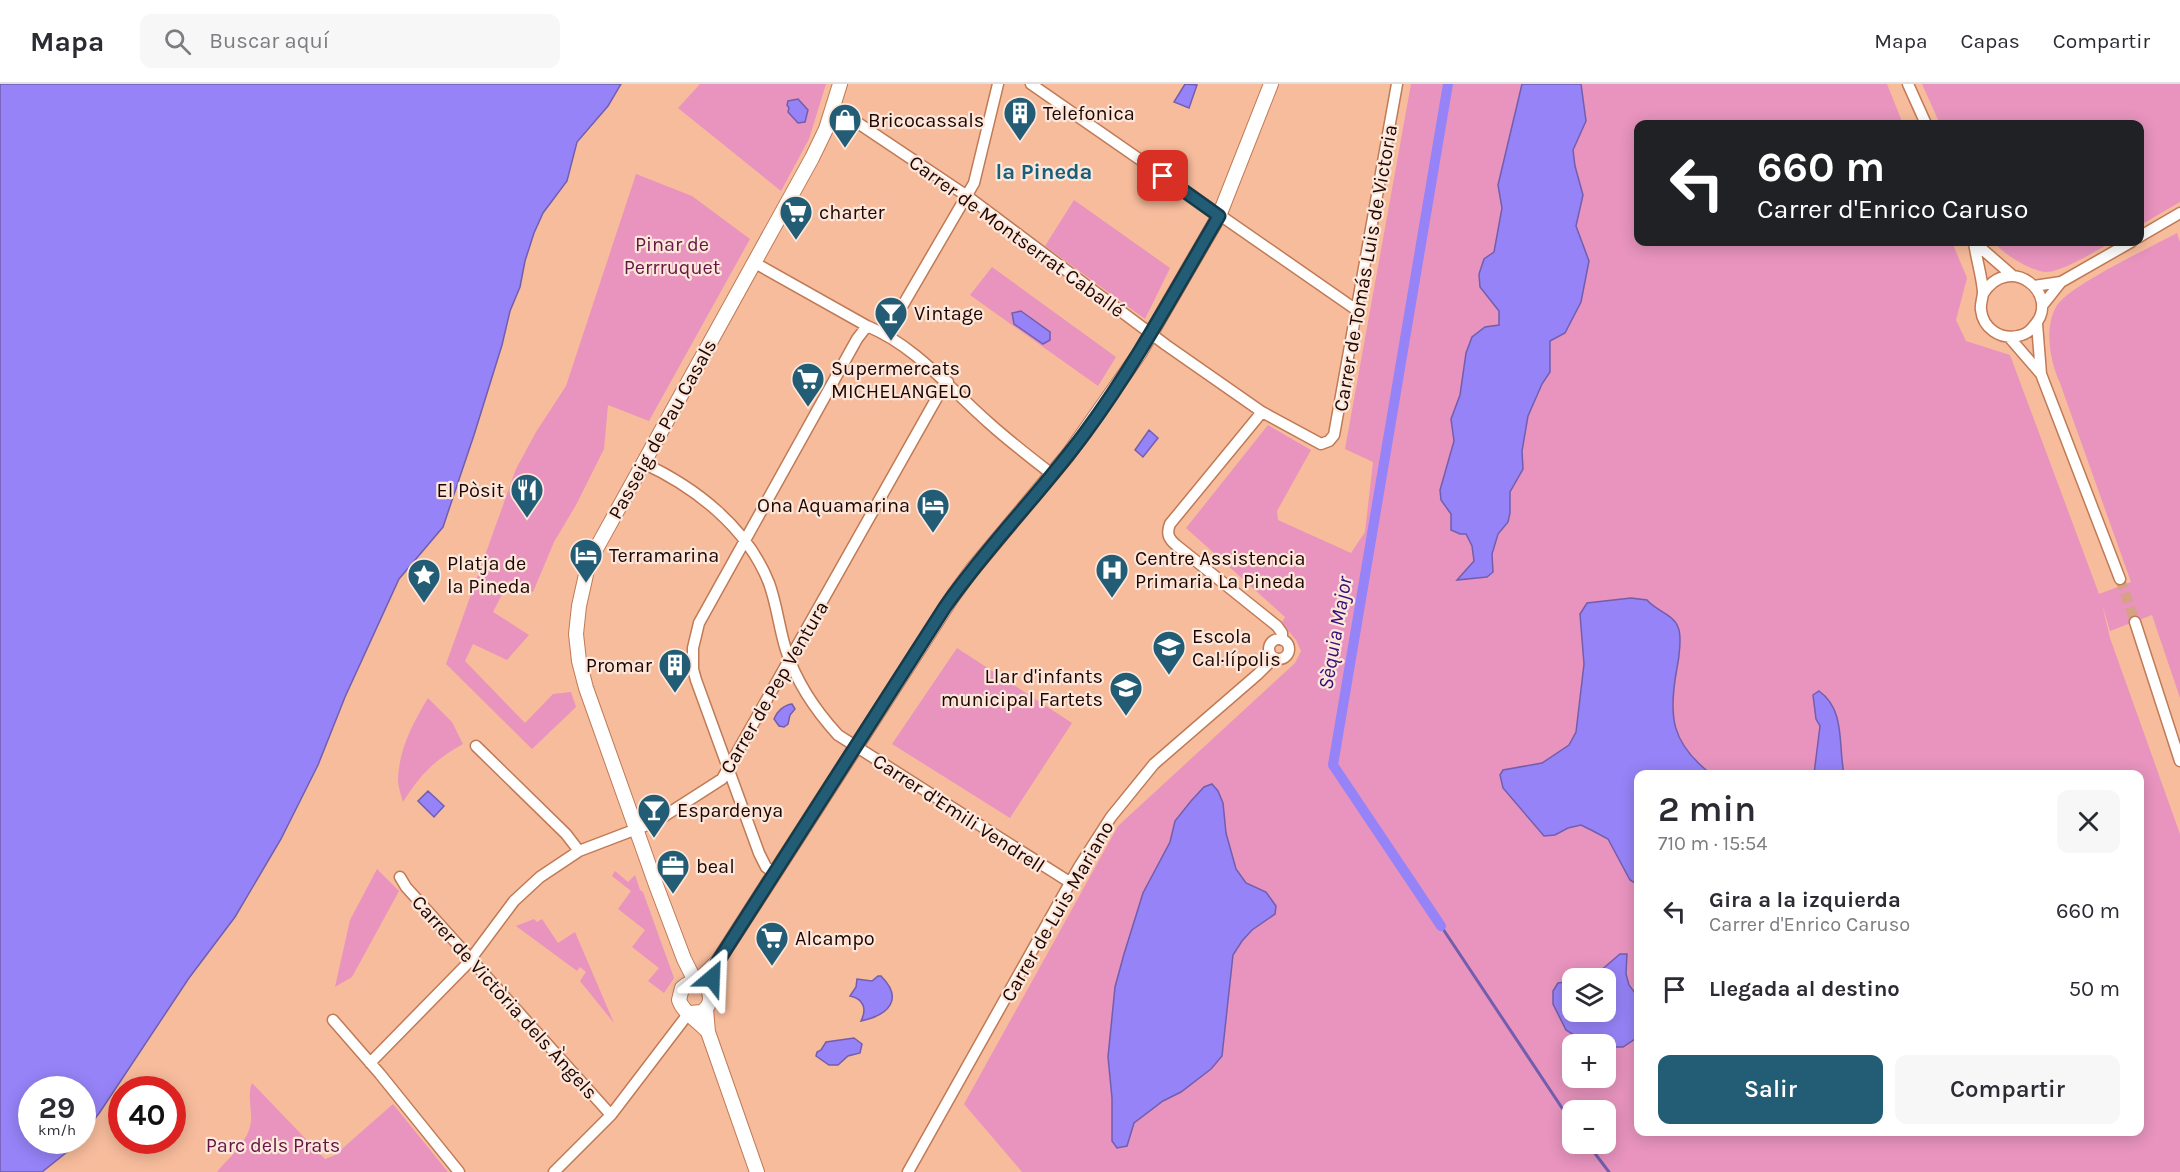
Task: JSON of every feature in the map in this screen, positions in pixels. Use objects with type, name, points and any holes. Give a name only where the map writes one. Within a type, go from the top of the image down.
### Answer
[{"type":"street","name":"Passeig de Pau Casals","points":[[700,984],[686,963],[586,688],[579,661],[576,634],[579,606],[587,570],[600,540],[815,152],[840,84]]},
{"type":"street","points":[[886,334],[974,183],[998,84]]},
{"type":"street","points":[[1031,84],[1358,311]]},
{"type":"street","points":[[700,984],[775,873],[960,586],[1053,475],[1100,412],[1151,333],[1219,216],[1271,84]]},
{"type":"street","name":"Carrer de Tomás Luis de Victoria","points":[[1321,444],[1329,441],[1334,435],[1397,84]]},
{"type":"street","points":[[1908,84],[1924,120]]},
{"type":"street","name":"Carrer de Montserrat Caballé","points":[[833,108],[967,196],[1151,333],[1262,412],[1321,444]]},
{"type":"street","points":[[2144,234],[2179,216]]},
{"type":"street","points":[[1974,246],[1983,294],[1981,309],[1984,322],[1994,332],[2009,337],[2025,334],[2037,324]]},
{"type":"street","points":[[1978,246],[2013,276]]},
{"type":"street","points":[[2034,286],[2061,282],[2124,246]]},
{"type":"street","points":[[754,263],[867,326],[886,334],[948,382],[988,423],[1053,475]]},
{"type":"street","points":[[1983,294],[1992,282],[2005,276],[2020,277],[2034,286],[2040,296],[2042,306]]},
{"type":"street","points":[[2061,282],[2042,306],[2037,324],[2041,374],[2121,579]]},
{"type":"street","points":[[775,873],[766,867],[761,859],[728,770],[694,674],[693,648],[699,623],[857,339],[867,326]]},
{"type":"street","points":[[2009,337],[2041,374]]},
{"type":"street","name":"Carrer de Pep Ventura","points":[[370,1063],[471,960],[522,893],[550,869],[579,851],[655,822],[715,785],[728,770],[933,404],[948,382]]},
{"type":"street","name":"Carrer de Luis Mariano","points":[[908,1172],[1079,867],[1103,829],[1154,764],[1274,658],[1269,646],[1273,641],[1281,640],[1282,633],[1277,626],[1176,545],[1168,534],[1170,524],[1262,412]]},
{"type":"street","name":"Carrer d'Emili Vendrell","points":[[643,463],[670,477],[708,504],[745,540],[769,583],[790,660],[805,691],[838,735],[1071,883]]},
{"type":"street","points":[[2135,622],[2180,761]]},
{"type":"street","points":[[476,746],[566,834],[579,851]]},
{"type":"street","name":"Carrer de Victòria dels Àngels","points":[[400,877],[406,888],[611,1115]]},
{"type":"street","name":"Passeig de Pau Casals","points":[[682,988],[686,963]]},
{"type":"street","points":[[686,963],[698,971],[712,969]]},
{"type":"street","points":[[682,1017],[679,996],[682,988],[686,984],[700,984]]},
{"type":"street","points":[[700,984],[710,1000],[706,1009],[705,1028],[757,1172]]},
{"type":"street","points":[[555,1172],[611,1115],[682,1017],[706,1009]]},
{"type":"street","points":[[682,1017],[705,1028]]},
{"type":"street","points":[[333,1020],[459,1172]]},
{"type":"green space","points":[[700,84],[826,84],[809,139],[781,191],[678,108]]},
{"type":"green space","points":[[1411,84],[1887,84],[1901,120],[1634,120],[1634,246],[1954,246],[1967,278],[1956,320],[1966,341],[2010,355],[2099,594],[2131,582],[2053,365],[2050,325],[2056,307],[2076,289],[2111,267],[2177,233],[2180,242],[2180,698],[2152,615],[2110,631],[2102,604],[2110,638],[2180,834],[2180,1172],[1022,1172],[964,1104],[1118,826],[1295,663],[1301,651],[1296,640],[1282,623],[1285,617],[1186,528],[1268,425],[1311,450],[1277,511],[1278,520],[1351,553],[1365,532],[1373,462],[1345,449]]},
{"type":"green space","points":[[1922,84],[2180,84],[2180,202],[2144,223],[2144,120],[1938,120]]},
{"type":"green space","name":"Pinar de Perrruquet","points":[[636,174],[692,196],[750,239],[649,421],[608,405],[604,449],[576,505],[554,542],[533,592],[509,581],[493,612],[529,635],[507,660],[473,644],[465,661],[525,723],[553,694],[571,692],[576,707],[532,749],[446,664],[516,469],[536,432],[566,386]]},
{"type":"green space","points":[[1074,200],[1170,268],[1145,319],[1045,246]]},
{"type":"green space","points":[[1998,246],[2105,246],[2071,264],[2047,272],[2018,262]]},
{"type":"green space","points":[[992,267],[1116,357],[1098,386],[970,295]]},
{"type":"green space","points":[[957,648],[1072,723],[1010,818],[892,744]]},
{"type":"green space","points":[[428,698],[452,722],[463,744],[428,769],[403,802],[398,779],[401,757],[412,727]]},
{"type":"green space","points":[[377,869],[399,891],[352,977],[335,987],[350,920]]},
{"type":"green space","points":[[615,871],[628,882],[635,875],[640,890],[643,892],[674,978],[664,993],[648,981],[659,968],[632,947],[645,930],[618,909],[631,891],[612,876]]},
{"type":"green space","points":[[534,919],[537,922],[542,919],[558,943],[575,932],[614,1023],[580,981],[586,972],[580,967],[577,971],[516,926]]},
{"type":"green space","name":"Parc dels Prats","points":[[252,1083],[325,1159],[335,1155],[393,1104],[448,1172],[217,1172],[247,1136],[251,1121]]},
{"type":"shaded area","points":[[0,84],[621,84],[608,106],[577,142],[567,181],[543,213],[534,233],[520,287],[510,311],[502,345],[443,527],[399,579],[345,697],[318,765],[281,839],[235,917],[189,978],[124,1076],[108,1076],[108,1100],[96,1117],[96,1076],[18,1076],[18,1154],[64,1154],[42,1172],[0,1172]]},
{"type":"shaded area","points":[[1185,84],[1197,85],[1189,108],[1174,102]]},
{"type":"shaded area","points":[[1522,84],[1581,84],[1586,121],[1573,150],[1583,195],[1576,226],[1589,261],[1581,302],[1565,333],[1550,341],[1550,372],[1528,416],[1522,451],[1523,469],[1510,492],[1508,522],[1498,534],[1492,554],[1493,572],[1487,577],[1457,580],[1474,561],[1472,546],[1466,534],[1451,530],[1451,514],[1441,500],[1440,490],[1454,441],[1451,419],[1460,395],[1466,353],[1472,337],[1485,327],[1499,325],[1499,311],[1480,287],[1479,274],[1484,259],[1494,252],[1502,208],[1498,185]]},
{"type":"shaded area","points":[[798,99],[808,110],[805,122],[798,123],[788,112],[788,101]]},
{"type":"shaded area","points":[[1021,311],[1050,332],[1050,340],[1043,344],[1014,324],[1012,313]]},
{"type":"shaded area","points":[[1149,430],[1158,438],[1143,457],[1135,450]]},
{"type":"shaded area","points":[[1631,598],[1647,600],[1676,623],[1680,636],[1680,647],[1674,685],[1673,714],[1680,739],[1706,770],[1634,770],[1634,882],[1630,880],[1608,839],[1593,831],[1581,825],[1568,828],[1555,835],[1544,836],[1503,788],[1500,775],[1503,770],[1542,763],[1569,745],[1576,732],[1584,664],[1580,614],[1587,603]]},
{"type":"shaded area","points":[[1819,691],[1828,699],[1833,708],[1839,729],[1843,770],[1814,770],[1820,726],[1816,719],[1813,695]]},
{"type":"shaded area","points":[[792,704],[795,709],[790,715],[788,724],[784,727],[779,726],[774,719],[775,716],[784,707]]},
{"type":"shaded area","points":[[1212,784],[1223,803],[1226,833],[1236,869],[1246,883],[1266,892],[1276,906],[1275,914],[1252,930],[1233,955],[1222,1056],[1211,1069],[1181,1092],[1163,1101],[1134,1123],[1127,1146],[1117,1148],[1112,1141],[1112,1098],[1108,1057],[1115,987],[1143,893],[1170,842],[1175,821],[1204,787]]},
{"type":"shaded area","points":[[428,791],[444,806],[434,817],[418,801]]},
{"type":"shaded area","points":[[1620,954],[1627,954],[1626,974],[1629,985],[1634,992],[1634,1040],[1623,1047],[1616,1047],[1616,1034],[1572,1034],[1566,1030],[1562,1022],[1616,1022],[1616,968],[1604,968]]},
{"type":"shaded area","points":[[881,976],[888,984],[892,992],[890,1005],[879,1015],[861,1021],[864,1012],[863,1005],[858,999],[850,996],[856,987],[857,979],[872,981]]},
{"type":"shaded area","points":[[1562,982],[1562,1022],[1553,1004],[1553,991],[1558,983]]},
{"type":"shaded area","points":[[854,1038],[862,1044],[860,1053],[848,1056],[838,1065],[829,1065],[816,1056],[826,1042]]},
{"type":"waterway","name":"Sèquia Major","points":[[1441,926],[1333,765],[1448,84]]},
{"type":"waterway","name":"Sèquia Major","points":[[1441,926],[1562,1108]]},
{"type":"waterway","name":"Sèquia Major","points":[[1595,1154],[1609,1172]]},
{"type":"tunnel","points":[[2120,579],[2135,622]]},
{"type":"place","name":"Telefonica","points":[[1020,142]]},
{"type":"place","name":"Bricocassals","points":[[845,149]]},
{"type":"place","name":"charter","points":[[796,241]]},
{"type":"place","name":"Vintage","points":[[891,342]]},
{"type":"place","name":"Supermercats MICHELANGELO","points":[[808,408]]},
{"type":"place","name":"El Pòsit","points":[[527,519]]},
{"type":"place","name":"Ona Aquamarina","points":[[933,534]]},
{"type":"place","name":"Terramarina","points":[[586,584]]},
{"type":"place","name":"Centre Assistencia Primaria La Pineda","points":[[1112,599]]},
{"type":"place","name":"Platja de la Pineda","points":[[424,604]]},
{"type":"place","name":"Escola Cal·lípolis","points":[[1169,676]]},
{"type":"place","name":"Promar","points":[[675,694]]},
{"type":"place","name":"Llar d'infants municipal Fartets","points":[[1126,717]]},
{"type":"place","name":"Espardenya","points":[[654,839]]},
{"type":"place","name":"beal","points":[[673,895]]},
{"type":"place","name":"Alcampo","points":[[772,967]]},
{"type":"district","name":"la Pineda","points":[[1044,171]]},
{"type":"route","points":[[712,978],[715,966],[945,607],[972,570],[1053,475],[1100,412],[1139,354],[1219,216],[1163,176]]}]
